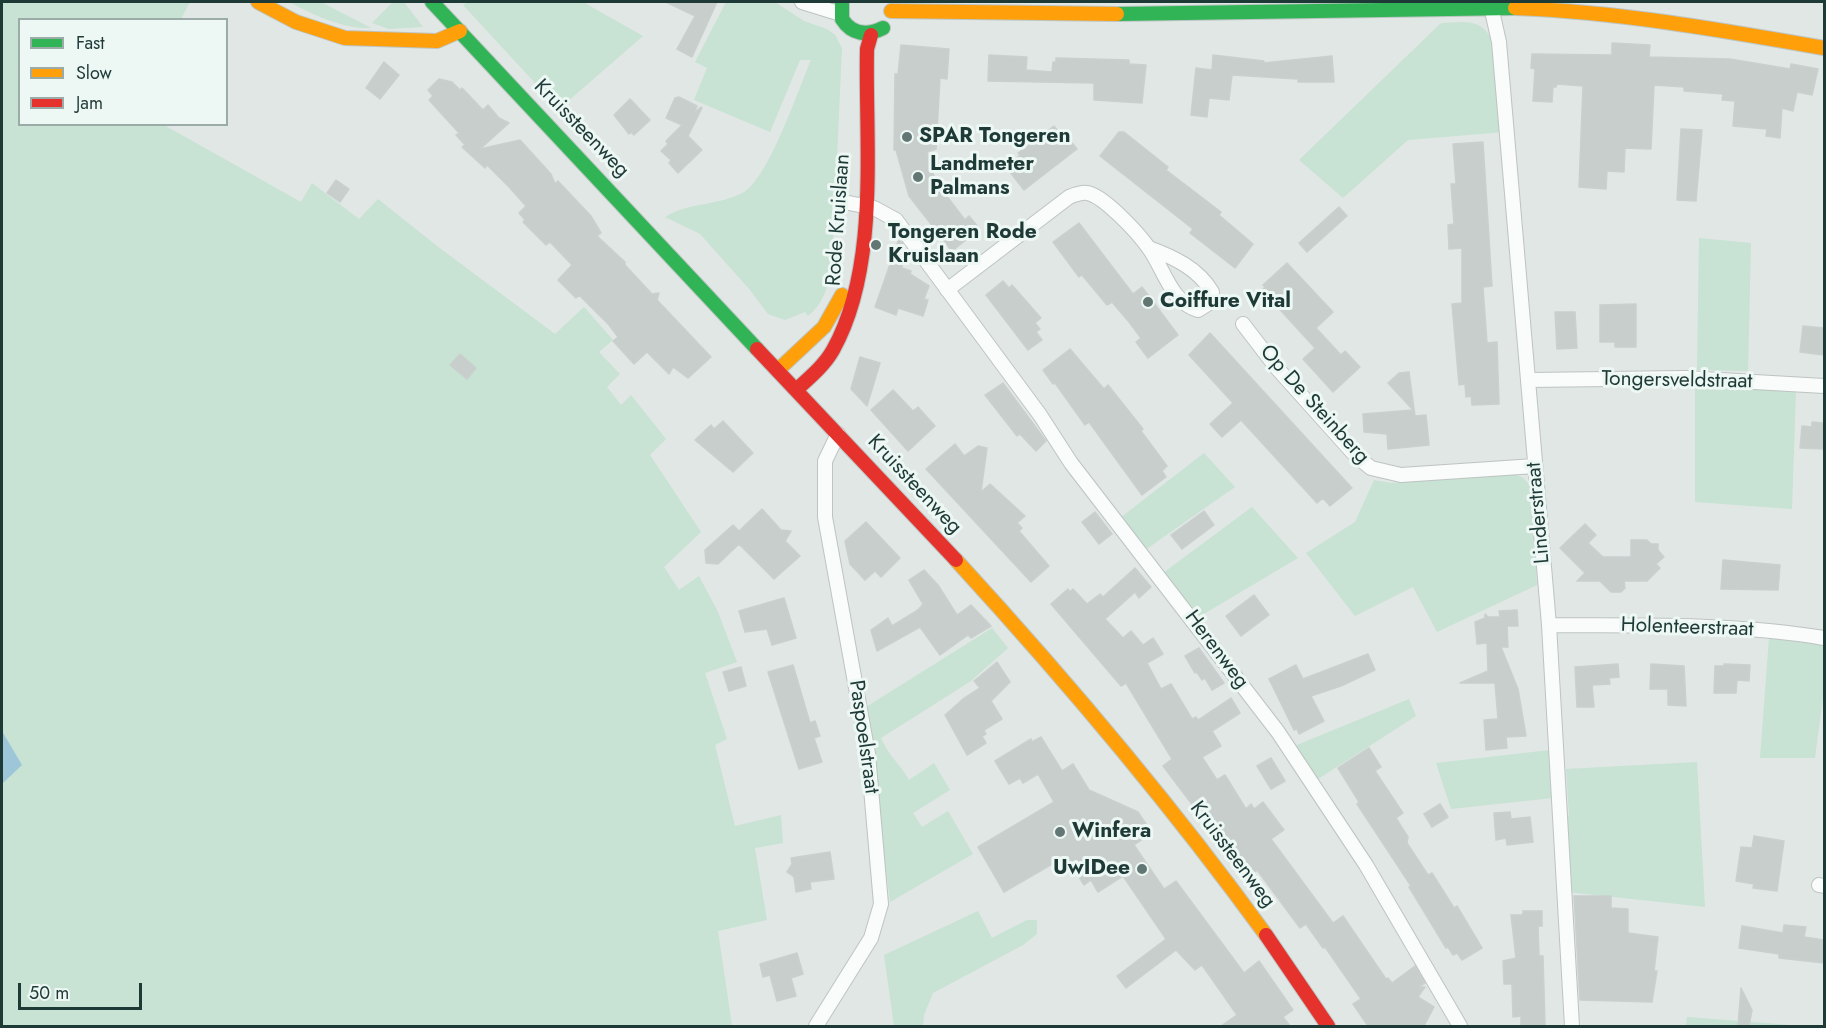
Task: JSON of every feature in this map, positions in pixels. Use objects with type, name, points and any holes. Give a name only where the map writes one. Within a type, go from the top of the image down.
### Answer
[{"type":"main road","points":[[258,2],[296,22],[345,38],[437,41],[460,31]]},
{"type":"main road","name":"Kruissteenweg","points":[[432,2],[838,434],[1055,669],[1150,783],[1250,914],[1328,1026]]},
{"type":"main road","points":[[841,8],[848,28],[855,33],[871,35],[882,29],[890,6],[1176,15],[1491,4],[1624,15],[1824,48]]},
{"type":"main road","points":[[853,117],[857,48],[855,33]]},
{"type":"main road","name":"Rode Kruislaan","points":[[796,390],[822,366],[834,348],[853,300],[860,261],[867,54],[871,35]]},
{"type":"main road","name":"Rode Kruislaan","points":[[778,370],[816,334],[840,303],[846,260]]},
{"type":"street","points":[[802,2],[841,8]]},
{"type":"street","name":"Linderstraat","points":[[1491,4],[1499,42],[1530,380],[1549,625],[1572,1026]]},
{"type":"street","points":[[947,291],[1069,197],[1086,192],[1102,199],[1149,248],[1163,276],[1186,306],[1198,310],[1209,303],[1212,292],[1206,282],[1177,259],[1149,248]]},
{"type":"street","name":"Herenweg","points":[[849,203],[863,204],[896,220],[1040,415],[1071,463],[1278,732],[1366,865],[1460,1026]]},
{"type":"street","name":"Op De Steinberg","points":[[1243,324],[1276,367],[1355,455],[1371,468],[1401,475],[1535,466]]},
{"type":"street","name":"Tongersveldstraat","points":[[1530,380],[1685,378],[1824,386]]},
{"type":"street","name":"Paspoelstraat","points":[[816,1026],[872,938],[881,904],[868,754],[824,501],[825,461],[838,434]]},
{"type":"street","name":"Holenteerstraat","points":[[1549,625],[1694,627],[1788,632],[1824,638]]},
{"type":"green space","points":[[2,2],[190,2],[182,18],[18,18],[18,126],[166,126],[301,202],[312,183],[359,219],[378,199],[555,334],[584,307],[613,340],[599,352],[620,374],[607,387],[621,405],[631,395],[666,439],[650,455],[701,532],[664,567],[679,590],[699,576],[718,612],[737,662],[705,673],[727,739],[715,745],[735,826],[781,815],[783,843],[755,848],[767,920],[718,931],[732,1026],[2,1026],[2,784],[21,765],[2,731]]},
{"type":"green space","points":[[289,2],[321,2],[371,28],[339,24]]},
{"type":"green space","points":[[393,2],[404,2],[423,27],[389,29],[372,23]]},
{"type":"green space","points":[[467,2],[583,2],[643,36],[559,109],[463,5]]},
{"type":"green space","points":[[726,2],[775,2],[804,21],[827,29],[835,35],[842,48],[832,267],[822,300],[808,316],[805,312],[785,320],[768,314],[750,290],[700,234],[665,217],[684,209],[724,200],[744,192],[754,183],[773,151],[811,60],[800,60],[770,132],[694,100],[707,68],[695,62]]},
{"type":"green space","points":[[1465,22],[1478,25],[1493,42],[1504,132],[1408,140],[1343,198],[1299,160],[1441,23]]},
{"type":"green space","points":[[1699,238],[1751,243],[1748,371],[1697,370]]},
{"type":"green space","points":[[1695,387],[1796,390],[1792,509],[1695,502]]},
{"type":"green space","points":[[1204,453],[1235,487],[1145,550],[1120,518]]},
{"type":"green space","points":[[1513,474],[1522,477],[1531,486],[1537,585],[1437,632],[1413,587],[1355,616],[1306,553],[1355,522],[1374,480],[1391,483]]},
{"type":"green space","points":[[1252,507],[1298,558],[1197,618],[1163,573]]},
{"type":"green space","points":[[992,628],[1008,648],[971,681],[881,738],[909,780],[934,763],[950,790],[913,813],[922,827],[948,811],[973,854],[890,902],[866,707]]},
{"type":"green space","points":[[1769,638],[1824,645],[1824,690],[1815,758],[1760,758]]},
{"type":"green space","points":[[1409,699],[1416,716],[1315,781],[1292,747]]},
{"type":"green space","points":[[1550,750],[1553,798],[1451,809],[1436,763]]},
{"type":"green space","points":[[1697,762],[1705,907],[1568,892],[1565,821],[1569,815],[1566,769]]},
{"type":"green space","points":[[978,911],[992,938],[1027,920],[1037,920],[1037,934],[1023,945],[933,993],[924,1015],[923,1026],[894,1026],[884,955]]},
{"type":"green space","points":[[1687,1017],[1804,1026],[1686,1026]]},
{"type":"water","points":[[2,731],[22,765],[2,784]]},
{"type":"building","points":[[666,2],[717,2],[692,57],[677,49],[695,16]]},
{"type":"building","points":[[1612,43],[1650,45],[1649,57],[1730,59],[1790,69],[1791,64],[1818,69],[1812,95],[1797,92],[1793,111],[1782,108],[1780,138],[1766,136],[1767,129],[1733,126],[1735,101],[1722,100],[1723,94],[1684,91],[1684,87],[1654,85],[1651,149],[1625,148],[1624,172],[1607,171],[1606,189],[1579,187],[1583,86],[1557,84],[1553,87],[1552,102],[1533,101],[1535,69],[1531,68],[1532,54],[1612,55]]},
{"type":"building","points":[[901,45],[949,49],[947,79],[940,78],[936,149],[927,152],[935,180],[965,220],[969,216],[980,229],[952,251],[909,196],[896,150],[894,150],[895,74],[898,74]]},
{"type":"building","points":[[989,55],[1027,57],[1026,70],[1052,72],[1056,58],[1129,60],[1129,64],[1146,65],[1142,103],[1094,100],[1094,83],[988,81]]},
{"type":"building","points":[[1213,55],[1264,61],[1263,63],[1332,56],[1334,82],[1298,82],[1298,79],[1232,75],[1229,100],[1209,98],[1207,117],[1191,115],[1196,68],[1212,70]]},
{"type":"building","points":[[384,62],[399,75],[380,99],[366,88]]},
{"type":"building","points":[[439,79],[452,82],[460,90],[462,88],[483,110],[488,105],[499,118],[509,123],[480,149],[520,140],[551,174],[555,184],[558,181],[591,216],[601,233],[597,236],[625,262],[625,265],[652,294],[659,293],[657,300],[711,357],[688,378],[673,367],[669,374],[647,352],[634,364],[613,341],[618,337],[609,325],[579,295],[576,298],[558,280],[572,265],[550,242],[546,245],[523,222],[525,220],[519,213],[526,206],[509,187],[487,165],[485,168],[462,147],[465,145],[456,135],[459,133],[429,100],[433,96],[428,90]]},
{"type":"building","points":[[679,97],[697,106],[694,113],[702,108],[688,136],[702,150],[678,173],[669,163],[671,160],[661,151],[668,144],[666,141],[682,125],[666,118],[675,98]]},
{"type":"building","points":[[630,99],[650,120],[634,135],[631,132],[629,134],[614,115]]},
{"type":"building","points":[[1054,126],[1065,141],[1068,138],[1077,149],[1024,190],[1006,167],[1020,155],[1018,153]]},
{"type":"building","points":[[1681,129],[1702,130],[1696,201],[1677,200]]},
{"type":"building","points":[[1119,132],[1124,132],[1168,167],[1166,170],[1221,212],[1219,215],[1253,244],[1235,268],[1190,233],[1193,229],[1100,156]]},
{"type":"building","points":[[1483,142],[1492,286],[1483,287],[1487,343],[1497,342],[1499,404],[1472,405],[1471,396],[1466,397],[1465,384],[1459,385],[1452,304],[1462,303],[1462,248],[1449,249],[1448,225],[1454,224],[1451,184],[1456,184],[1453,144]]},
{"type":"building","points":[[336,180],[349,189],[340,202],[327,193]]},
{"type":"building","points":[[1339,207],[1347,216],[1307,252],[1299,243]]},
{"type":"building","points":[[1079,223],[1133,294],[1142,287],[1178,335],[1148,358],[1136,342],[1141,338],[1129,322],[1112,302],[1107,305],[1082,275],[1079,277],[1053,242]]},
{"type":"building","points":[[899,239],[903,245],[902,268],[911,271],[910,274],[929,286],[924,299],[928,300],[923,316],[898,308],[896,315],[875,307]]},
{"type":"building","points":[[1287,263],[1333,312],[1316,328],[1341,355],[1345,351],[1360,367],[1333,392],[1303,359],[1315,348],[1262,290],[1265,287],[1263,285]]},
{"type":"building","points":[[1003,281],[1009,288],[1012,285],[1041,318],[1035,323],[1040,329],[1036,332],[1042,340],[1028,350],[986,295]]},
{"type":"building","points":[[1636,304],[1636,347],[1615,347],[1615,342],[1600,342],[1600,305]]},
{"type":"building","points":[[1555,312],[1575,312],[1577,348],[1557,349]]},
{"type":"building","points":[[1803,326],[1824,328],[1824,355],[1800,352]]},
{"type":"building","points":[[1210,333],[1352,488],[1330,506],[1323,498],[1317,503],[1241,420],[1222,437],[1210,424],[1233,403],[1189,355]]},
{"type":"building","points":[[1070,349],[1104,389],[1108,385],[1143,429],[1141,431],[1167,466],[1162,471],[1166,477],[1142,495],[1089,422],[1085,425],[1043,370]]},
{"type":"building","points":[[460,354],[476,368],[467,379],[450,365]]},
{"type":"building","points":[[860,357],[880,363],[867,406],[851,389]]},
{"type":"building","points":[[1409,372],[1415,416],[1426,415],[1429,445],[1388,449],[1387,434],[1364,432],[1363,414],[1413,410],[1388,383],[1399,373]]},
{"type":"building","points":[[1003,383],[1046,441],[1036,451],[1020,434],[1017,436],[985,395]]},
{"type":"building","points":[[893,390],[913,411],[918,407],[935,426],[908,451],[871,410]]},
{"type":"building","points":[[723,421],[753,453],[733,472],[695,440],[711,425],[714,429]]},
{"type":"building","points":[[1812,422],[1824,423],[1824,449],[1800,448],[1802,426],[1812,427]]},
{"type":"building","points":[[955,444],[964,456],[978,446],[987,448],[981,492],[990,484],[1025,516],[1017,523],[1022,528],[1019,531],[1049,566],[1031,582],[926,469]]},
{"type":"building","points":[[762,509],[781,530],[791,531],[785,541],[800,556],[774,579],[739,544],[718,564],[706,563],[705,550],[733,525],[739,531]]},
{"type":"building","points":[[1204,511],[1214,525],[1182,549],[1171,535]]},
{"type":"building","points":[[1095,512],[1112,534],[1099,544],[1082,522]]},
{"type":"building","points":[[866,522],[900,558],[881,577],[875,571],[865,580],[850,564],[845,541]]},
{"type":"building","points":[[1585,524],[1596,535],[1588,543],[1603,557],[1631,557],[1631,540],[1647,540],[1651,544],[1658,544],[1658,550],[1664,557],[1656,564],[1660,568],[1647,581],[1624,581],[1625,588],[1621,592],[1611,592],[1600,581],[1577,581],[1585,573],[1560,548]]},
{"type":"building","points":[[1723,560],[1780,565],[1778,590],[1721,589]]},
{"type":"building","points":[[1135,568],[1151,587],[1139,598],[1135,592],[1105,619],[1123,638],[1131,631],[1143,645],[1153,638],[1163,654],[1147,663],[1161,689],[1171,684],[1192,719],[1196,717],[1198,720],[1231,698],[1240,713],[1212,731],[1221,746],[1202,757],[1217,780],[1225,775],[1246,809],[1251,804],[1254,809],[1263,802],[1284,830],[1271,839],[1333,923],[1343,916],[1386,979],[1388,978],[1392,983],[1415,966],[1425,983],[1418,987],[1425,987],[1418,997],[1434,1007],[1424,1026],[1368,1026],[1353,1004],[1361,999],[1325,947],[1323,948],[1306,924],[1300,928],[1257,870],[1251,875],[1191,803],[1163,766],[1172,759],[1126,683],[1121,686],[1051,604],[1068,589],[1070,592],[1073,589],[1087,604],[1100,594],[1103,597]]},
{"type":"building","points":[[924,570],[938,585],[957,615],[971,605],[991,626],[971,638],[968,635],[940,655],[920,627],[877,651],[871,630],[888,618],[892,626],[918,610],[923,604],[909,580]]},
{"type":"building","points":[[1254,595],[1269,615],[1241,636],[1226,616]]},
{"type":"building","points":[[784,598],[796,638],[772,645],[767,629],[745,632],[739,611]]},
{"type":"building","points":[[1517,610],[1518,626],[1507,626],[1508,647],[1501,647],[1518,689],[1526,736],[1506,737],[1507,748],[1486,750],[1484,720],[1498,719],[1495,683],[1460,683],[1488,671],[1487,643],[1477,644],[1475,622],[1485,618],[1485,614],[1488,617],[1500,617],[1499,611]]},
{"type":"building","points":[[1199,648],[1224,683],[1212,690],[1205,678],[1202,680],[1197,672],[1195,673],[1185,656]]},
{"type":"building","points":[[1368,654],[1375,670],[1341,686],[1311,696],[1324,721],[1299,734],[1297,729],[1294,730],[1269,679],[1296,665],[1303,679]]},
{"type":"building","points":[[997,662],[1010,682],[991,701],[1002,719],[984,730],[986,734],[982,736],[986,743],[967,755],[945,715],[980,688],[974,681]]},
{"type":"building","points":[[1618,664],[1619,677],[1609,678],[1610,684],[1592,685],[1594,707],[1577,707],[1575,667]]},
{"type":"building","points":[[1651,664],[1684,666],[1686,706],[1668,705],[1668,689],[1650,689]]},
{"type":"building","points":[[1724,664],[1750,665],[1749,681],[1737,680],[1736,693],[1714,693],[1715,666],[1724,666]]},
{"type":"building","points":[[793,665],[810,723],[815,721],[820,736],[814,738],[822,762],[799,769],[768,672]]},
{"type":"building","points":[[741,667],[746,686],[729,691],[723,672]]},
{"type":"building","points":[[1041,737],[1062,771],[1073,764],[1089,790],[1138,812],[1152,833],[1134,845],[1164,889],[1176,881],[1244,973],[1259,961],[1293,1010],[1283,1017],[1290,1026],[1221,1026],[1237,1015],[1202,965],[1195,970],[1176,950],[1126,988],[1117,976],[1166,939],[1123,876],[1098,892],[1091,880],[1084,885],[1066,856],[1004,892],[978,847],[1054,802],[1038,774],[1023,783],[1020,778],[1009,784],[995,761],[1031,739],[1032,742]]},
{"type":"building","points":[[1369,748],[1381,767],[1375,771],[1403,813],[1396,818],[1408,837],[1407,843],[1428,875],[1432,873],[1454,908],[1457,906],[1482,948],[1462,960],[1457,953],[1453,955],[1448,947],[1446,948],[1409,887],[1411,886],[1357,804],[1359,802],[1338,768]]},
{"type":"building","points":[[1271,758],[1285,781],[1271,789],[1257,766]]},
{"type":"building","points":[[1440,804],[1448,817],[1432,827],[1424,814]]},
{"type":"building","points":[[1510,812],[1511,819],[1530,817],[1533,842],[1507,845],[1506,838],[1496,840],[1494,813]]},
{"type":"building","points":[[1754,836],[1784,841],[1777,891],[1753,888],[1754,884],[1736,881],[1741,847],[1752,848]]},
{"type":"building","points":[[830,852],[834,879],[810,882],[811,889],[796,892],[794,877],[787,872],[792,864],[791,858]]},
{"type":"building","points":[[1574,896],[1611,896],[1611,908],[1628,909],[1628,933],[1658,937],[1654,971],[1657,971],[1652,1002],[1580,1000]]},
{"type":"building","points":[[1523,911],[1542,911],[1542,926],[1538,926],[1539,956],[1543,956],[1545,1026],[1521,1026],[1521,1016],[1513,1017],[1512,984],[1504,984],[1503,961],[1516,958],[1511,915],[1523,915]]},
{"type":"building","points":[[1784,925],[1806,927],[1804,937],[1824,940],[1824,963],[1779,958],[1779,954],[1739,948],[1742,926],[1783,933]]},
{"type":"building","points":[[797,953],[803,974],[791,978],[796,996],[777,1001],[770,975],[763,977],[760,964]]},
{"type":"building","points":[[1741,988],[1752,1010],[1749,1026],[1738,1026]]},
{"type":"traffic: fast","points":[[432,2],[757,349]]},
{"type":"traffic: fast","points":[[842,2],[842,19],[850,28],[866,33],[883,28]]},
{"type":"traffic: fast","points":[[1117,14],[1515,8]]},
{"type":"traffic: slow","points":[[258,2],[296,22],[345,38],[437,41],[460,31]]},
{"type":"traffic: slow","points":[[1515,8],[1632,18],[1709,28],[1824,48]]},
{"type":"traffic: slow","points":[[891,11],[1117,14]]},
{"type":"traffic: slow","points":[[778,370],[824,327],[842,295]]},
{"type":"traffic: slow","points":[[956,560],[1155,790],[1266,935]]},
{"type":"traffic: jam","points":[[796,390],[821,367],[833,350],[848,317],[858,281],[867,203],[867,49],[871,35]]},
{"type":"traffic: jam","points":[[757,349],[956,560]]},
{"type":"traffic: jam","points":[[1266,935],[1328,1026]]},
{"type":"place","name":"SPAR Tongeren","points":[[907,137]]},
{"type":"place","name":"Landmeter Palmans","points":[[918,177]]},
{"type":"place","name":"Tongeren Rode Kruislaan","points":[[876,245]]},
{"type":"place","name":"Coiffure Vital","points":[[1148,302]]},
{"type":"place","name":"Winfera","points":[[1060,832]]},
{"type":"place","name":"UwIDee","points":[[1142,869]]}]
